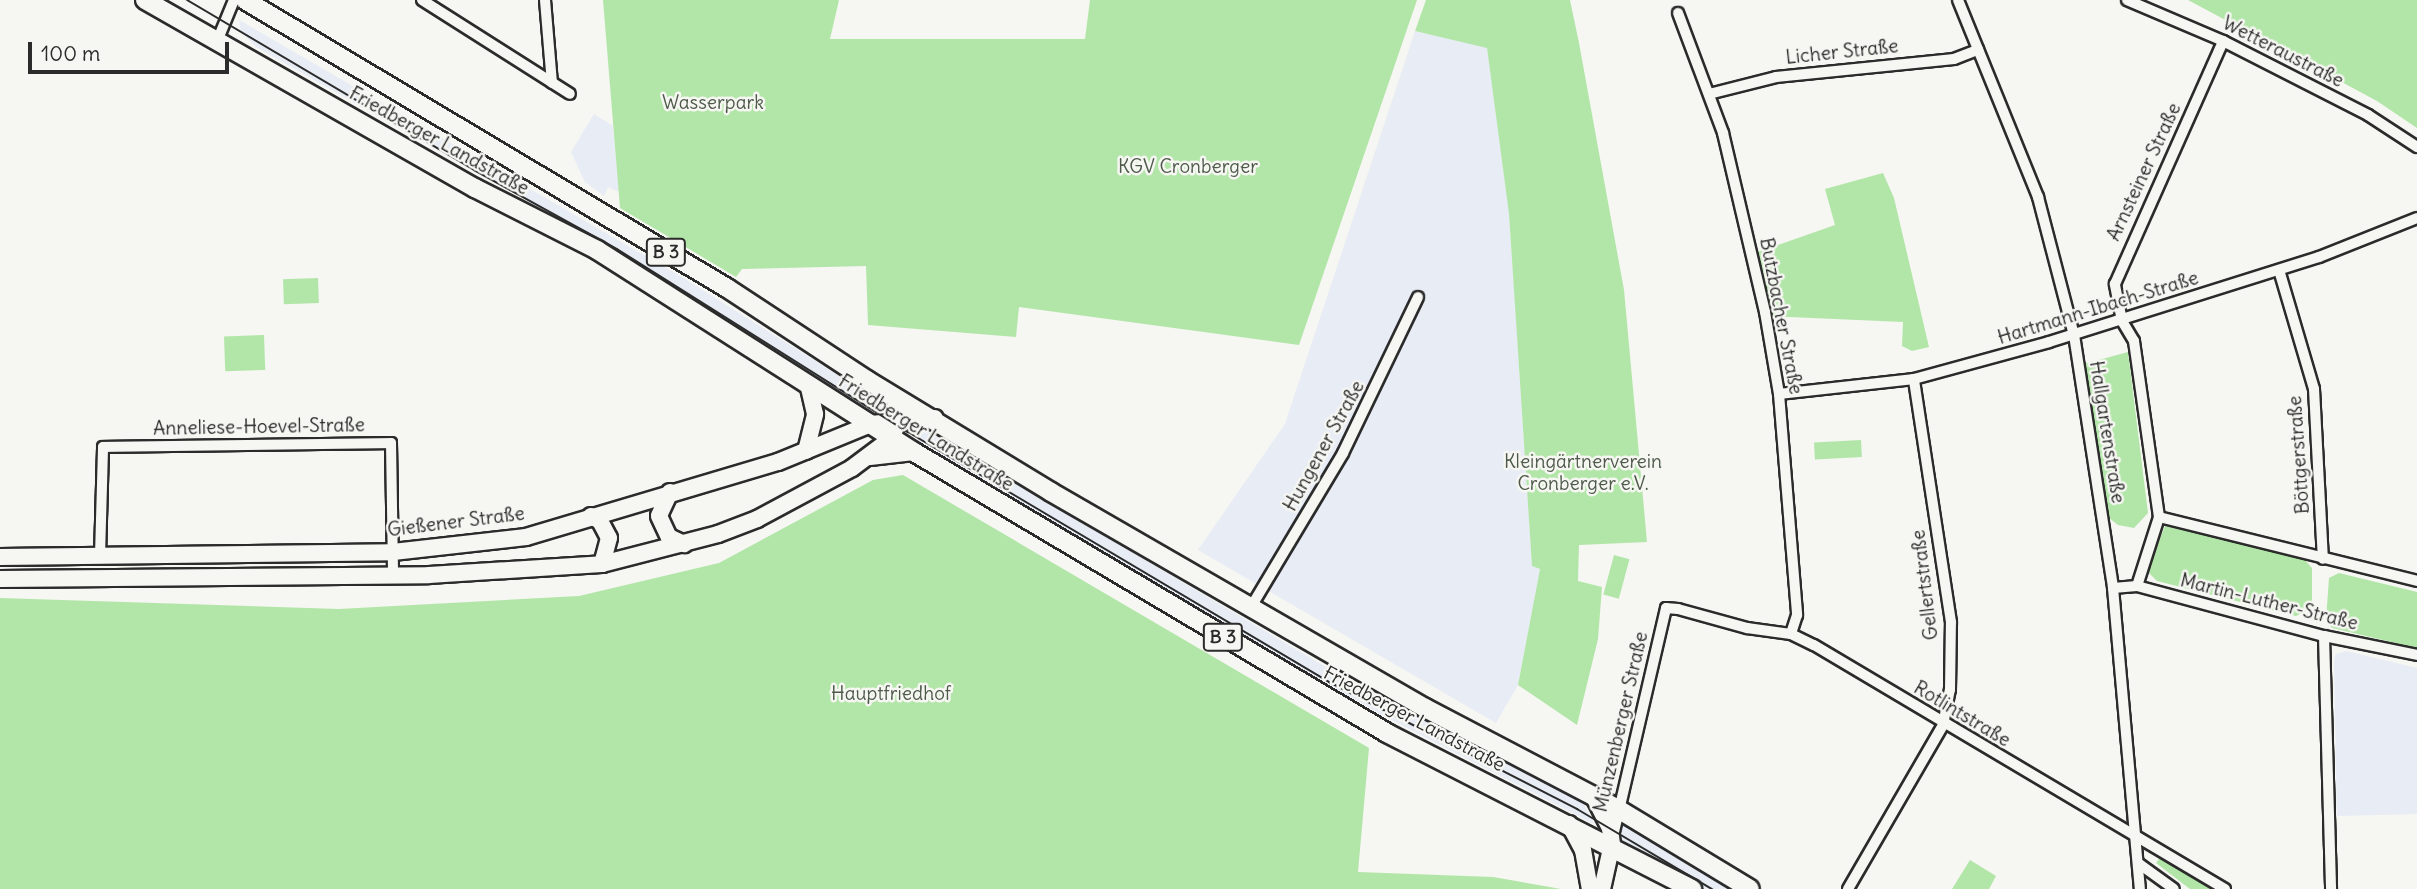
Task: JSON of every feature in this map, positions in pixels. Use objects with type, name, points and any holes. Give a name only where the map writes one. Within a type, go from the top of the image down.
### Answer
[{"type":"main road","name":"Friedberger Landstraße","points":[[145,0],[218,39],[464,182],[597,250],[871,424],[895,429],[914,453],[1387,733],[1569,824],[1610,853],[1692,889]]},
{"type":"main road","name":"Friedberger Landstraße","points":[[245,0],[727,288],[895,397],[935,418],[1425,708],[1593,795],[1750,889]]},
{"type":"main road","points":[[806,450],[815,414],[808,384]]},
{"type":"main road","points":[[895,397],[895,429]]},
{"type":"main road","points":[[0,579],[393,576],[602,564],[684,544],[757,519],[868,457],[895,429],[935,418]]},
{"type":"main road","name":"Gießener Straße","points":[[0,557],[393,552],[526,537],[806,450],[871,424]]},
{"type":"main road","points":[[868,457],[914,453]]},
{"type":"main road","points":[[670,492],[659,516],[669,537],[684,544]]},
{"type":"main road","points":[[591,516],[600,521],[609,538],[602,564]]},
{"type":"main road","points":[[1593,795],[1609,820],[1610,853],[1602,889]]},
{"type":"main road","points":[[1569,824],[1583,850],[1590,889]]},
{"type":"street","points":[[218,39],[234,0]]},
{"type":"street","points":[[422,0],[436,4],[570,94]]},
{"type":"street","points":[[545,0],[552,83]]},
{"type":"street","name":"Hallgartenstraße","points":[[1958,0],[2038,197],[2074,335],[2113,588],[2140,889]]},
{"type":"street","name":"Wetteraustraße","points":[[2127,0],[2223,41],[2368,115],[2417,147]]},
{"type":"street","name":"Butzbacher Straße","points":[[1678,13],[1709,94],[1748,234],[1779,394],[1797,615],[1791,634]]},
{"type":"street","name":"Arnsteiner Straße","points":[[2122,321],[2118,272],[2223,41]]},
{"type":"street","name":"Licher Straße","points":[[1709,94],[1776,77],[1954,59],[1978,50]]},
{"type":"street","name":"Hartmann-Ibach-Straße","points":[[1779,394],[1914,379],[2074,335],[2279,270],[2417,218]]},
{"type":"street","name":"Böttgerstraße","points":[[2279,270],[2314,389],[2323,559]]},
{"type":"street","name":"Hungener Straße","points":[[1251,607],[1343,453],[1418,296]]},
{"type":"street","name":"Hallgartenstraße","points":[[2122,321],[2134,341],[2159,517],[2137,586]]},
{"type":"street","name":"Gellertstraße","points":[[1848,889],[1943,724],[1950,690],[1951,622],[1914,379]]},
{"type":"street","name":"Anneliese-Hoevel-Straße","points":[[100,556],[103,447],[391,443],[393,576]]},
{"type":"street","points":[[2159,517],[2417,581]]},
{"type":"street","name":"Martin-Luther-Straße","points":[[2113,588],[2137,586],[2324,636],[2417,655]]},
{"type":"street","name":"Rotlintstraße","points":[[1666,608],[1791,634],[2225,889]]},
{"type":"street","name":"Münzenberger Straße","points":[[1610,853],[1666,608]]},
{"type":"street","points":[[2324,636],[2330,889]]},
{"type":"street","points":[[2138,863],[2174,889]]},
{"type":"shaded area","points":[[239,20],[685,279],[888,407],[887,411],[876,414],[579,230],[256,47],[241,32]]},
{"type":"shaded area","points":[[1415,31],[1487,47],[1509,214],[1532,566],[1540,569],[1518,685],[1496,723],[1198,550],[1285,424]]},
{"type":"shaded area","points":[[594,114],[613,126],[619,192],[608,187],[604,196],[585,182],[571,152]]},
{"type":"shaded area","points":[[925,430],[1348,680],[1581,799],[1594,824],[1382,715],[1207,614],[918,440]]},
{"type":"shaded area","points":[[2346,651],[2417,668],[2417,814],[2337,816],[2334,661],[2336,654]]},
{"type":"shaded area","points":[[1622,824],[1731,889],[1703,889],[1621,839]]},
{"type":"green space","name":"KGV Cronberger","points":[[603,0],[839,0],[830,39],[1085,39],[1090,0],[1417,0],[1299,345],[1019,307],[1016,337],[868,325],[866,266],[742,269],[736,277],[620,208]]},
{"type":"green space","name":"Kleingärtnerverein Cronberger e.V.","points":[[1426,0],[1570,0],[1579,43],[1624,290],[1647,542],[1579,545],[1578,581],[1602,587],[1598,639],[1577,725],[1518,685],[1540,569],[1532,566],[1509,214],[1487,48],[1415,31]]},
{"type":"green space","points":[[2188,0],[2417,0],[2417,128],[2377,101]]},
{"type":"green space","points":[[1883,173],[1894,198],[1929,347],[1912,351],[1902,346],[1903,322],[1765,316],[1752,254],[1835,225],[1825,189]]},
{"type":"green space","points":[[318,278],[319,303],[284,304],[283,279]]},
{"type":"green space","points":[[264,335],[265,370],[225,371],[224,336]]},
{"type":"green space","points":[[2128,352],[2148,513],[2134,528],[2118,525],[2104,514],[2084,364]]},
{"type":"green space","points":[[1861,440],[1862,457],[1815,459],[1814,442]]},
{"type":"green space","name":"Hauptfriedhof","points":[[903,475],[1369,748],[1358,872],[1493,877],[1561,889],[0,889],[0,598],[339,609],[579,596],[719,563],[873,480]]},
{"type":"green space","points":[[2165,526],[2303,558],[2312,568],[2312,608],[2296,616],[2157,581],[2147,571]]},
{"type":"green space","points":[[1614,555],[1629,559],[1619,599],[1603,595]]},
{"type":"green space","points":[[2339,573],[2417,592],[2417,648],[2332,628],[2326,620],[2329,578]]},
{"type":"green space","points":[[2162,855],[2218,889],[2190,889],[2156,863]]},
{"type":"green space","points":[[1970,860],[1996,876],[1989,889],[1952,889]]},
{"type":"tram line","points":[[187,0],[474,170],[617,249],[908,432],[1329,682],[1577,809],[1712,889]]},
{"type":"park label","name":"Wasserpark","points":[[713,103]]}]
